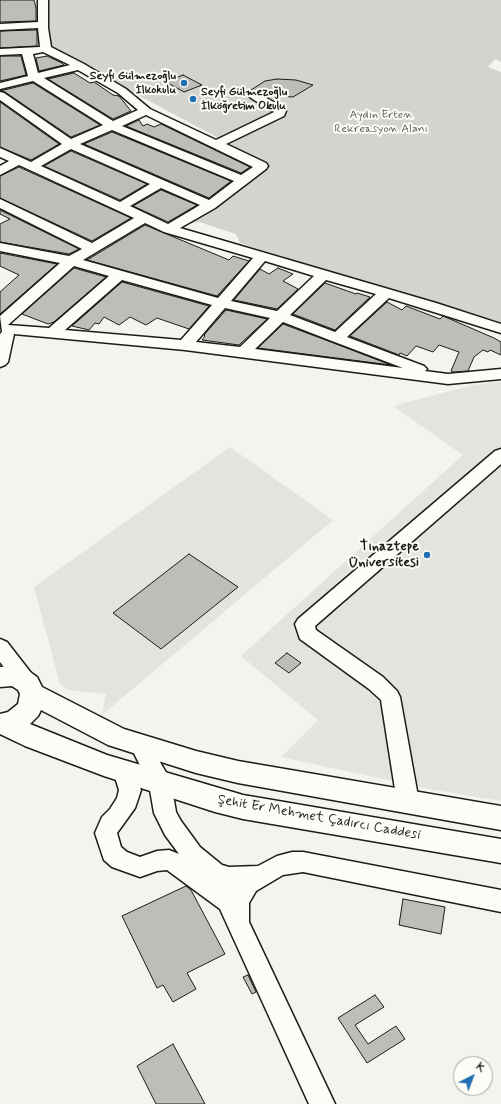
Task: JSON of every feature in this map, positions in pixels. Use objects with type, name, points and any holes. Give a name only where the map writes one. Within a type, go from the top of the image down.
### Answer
[{"type":"main road","points":[[0,677],[13,676],[22,679],[30,689],[117,737],[196,762],[238,772],[501,818]]},
{"type":"main road","points":[[2,724],[14,721],[29,709],[30,689]]},
{"type":"main road","name":"Şehit Er Mehmet Çadırcı Caddesi","points":[[2,724],[34,738],[124,771],[243,807],[501,851]]},
{"type":"street","points":[[43,0],[42,25],[46,49]]},
{"type":"street","points":[[0,27],[42,25]]},
{"type":"street","points":[[0,52],[46,49],[80,66],[122,91],[146,111],[262,166],[244,181],[210,205],[169,229]]},
{"type":"street","points":[[27,51],[34,77],[112,126],[244,181]]},
{"type":"street","points":[[0,86],[80,66]]},
{"type":"street","points":[[0,96],[70,144],[210,205]]},
{"type":"street","points":[[216,144],[280,114],[280,111],[255,96]]},
{"type":"street","points":[[31,167],[70,144],[146,111]]},
{"type":"street","points":[[0,152],[169,229],[323,274],[501,329]]},
{"type":"street","points":[[0,171],[18,161]]},
{"type":"street","points":[[120,207],[159,184]]},
{"type":"street","points":[[0,203],[91,248]]},
{"type":"street","points":[[0,362],[3,331],[71,261],[144,218]]},
{"type":"street","points":[[0,247],[71,261],[221,303],[279,316],[448,379]]},
{"type":"street","points":[[185,345],[261,257]]},
{"type":"street","points":[[243,353],[323,274]]},
{"type":"street","points":[[53,333],[119,275]]},
{"type":"street","points":[[336,338],[386,293]]},
{"type":"street","points":[[3,331],[53,333],[185,345],[448,379],[501,374]]},
{"type":"street","points":[[408,802],[390,698],[376,683],[307,634],[305,624],[501,455]]},
{"type":"street","points":[[0,647],[30,689]]},
{"type":"street","points":[[140,745],[160,783],[165,813],[173,828],[192,854],[214,872],[228,878],[259,876]]},
{"type":"street","points":[[124,771],[128,781],[128,801],[118,816],[110,824],[106,834],[107,842],[112,853],[120,860],[140,867],[157,861],[169,860],[184,868],[229,902],[237,923],[322,1104]]},
{"type":"street","points":[[157,861],[166,854],[174,842],[173,828]]},
{"type":"street","points":[[237,923],[238,901],[240,894],[248,884],[277,866],[292,862],[303,862],[501,901]]},
{"type":"shaded area","name":"Tınaztepe Üniversitesi","points":[[501,382],[501,801],[429,789],[281,757],[318,720],[241,656],[463,455],[393,406],[473,385]]},
{"type":"shaded area","points":[[230,447],[333,520],[102,715],[106,694],[68,690],[60,684],[34,587]]},
{"type":"green space","name":"Aydın Erten Rekreasyon Alanı","points":[[46,0],[501,0],[501,62],[495,59],[488,67],[501,72],[501,326],[240,243],[236,234],[199,222],[182,225],[269,165],[50,48]]},
{"type":"building","points":[[0,0],[34,0],[36,8],[36,21],[0,22]]},
{"type":"building","points":[[37,30],[37,46],[0,48],[0,31]]},
{"type":"building","points":[[0,56],[21,56],[26,75],[0,81]]},
{"type":"building","points":[[47,56],[64,65],[39,71],[36,58]]},
{"type":"building","points":[[74,73],[90,83],[94,82],[113,95],[119,96],[131,111],[113,119],[48,79]]},
{"type":"building","name":"Seyfi Gülmezoğlu İlkokulu","points":[[183,75],[202,85],[184,92],[166,82]]},
{"type":"building","points":[[277,79],[296,80],[313,85],[293,97],[263,95],[251,90],[265,81]]},
{"type":"building","points":[[33,83],[100,125],[71,137],[5,92],[0,91]]},
{"type":"building","points":[[0,102],[59,144],[31,160],[0,147]]},
{"type":"building","points":[[139,120],[143,126],[147,124],[154,127],[161,124],[250,167],[241,173],[126,126]]},
{"type":"building","points":[[112,132],[231,181],[209,198],[84,144]]},
{"type":"building","points":[[71,151],[147,184],[120,200],[44,166]]},
{"type":"building","points":[[19,167],[131,218],[92,241],[0,198],[0,176]]},
{"type":"building","points":[[161,190],[197,205],[168,222],[133,206]]},
{"type":"building","points":[[0,210],[79,249],[69,254],[0,242],[0,224],[10,219],[0,214]]},
{"type":"building","points":[[145,225],[229,260],[233,256],[249,261],[217,296],[87,260]]},
{"type":"building","points":[[0,253],[57,264],[0,314],[0,292],[19,275],[0,266]]},
{"type":"building","points":[[74,268],[106,277],[54,322],[48,324],[22,314]]},
{"type":"building","points":[[278,268],[293,274],[283,281],[298,289],[277,309],[234,300],[260,269],[269,274]]},
{"type":"building","points":[[122,282],[209,306],[189,329],[157,318],[146,325],[130,317],[119,325],[104,317],[99,324],[95,323],[89,330],[72,326]]},
{"type":"building","points":[[325,283],[356,294],[370,297],[335,330],[293,314]]},
{"type":"building","points":[[387,302],[402,310],[406,306],[440,319],[443,316],[494,338],[501,342],[501,355],[490,350],[488,352],[483,350],[474,357],[468,371],[454,372],[451,371],[459,352],[439,345],[433,352],[416,346],[407,356],[400,353],[399,355],[350,336]]},
{"type":"building","points":[[226,310],[267,319],[239,345],[202,340],[205,336],[204,335]]},
{"type":"building","points":[[283,324],[331,342],[391,365],[258,348]]},
{"type":"building","points":[[189,554],[238,587],[161,649],[113,613]]},
{"type":"building","points":[[287,653],[301,663],[289,673],[275,663]]},
{"type":"building","points":[[186,886],[191,890],[225,954],[187,973],[196,989],[173,1002],[163,985],[157,988],[122,916]]},
{"type":"building","points":[[403,899],[445,907],[441,934],[399,925]]},
{"type":"building","points":[[248,975],[256,992],[252,994],[243,977]]},
{"type":"building","points":[[375,995],[384,1007],[355,1025],[368,1044],[396,1026],[405,1039],[367,1063],[338,1018]]},
{"type":"building","points":[[173,1044],[205,1104],[156,1104],[137,1066]]},
{"type":"place","name":"Seyfi Gülmezoğlu İlkokulu","points":[[184,83]]},
{"type":"place","name":"Seyfi Gülmezoğlu İlköğretim Okulu","points":[[193,99]]},
{"type":"place","name":"Tınaztepe Üniversitesi","points":[[427,555]]}]
